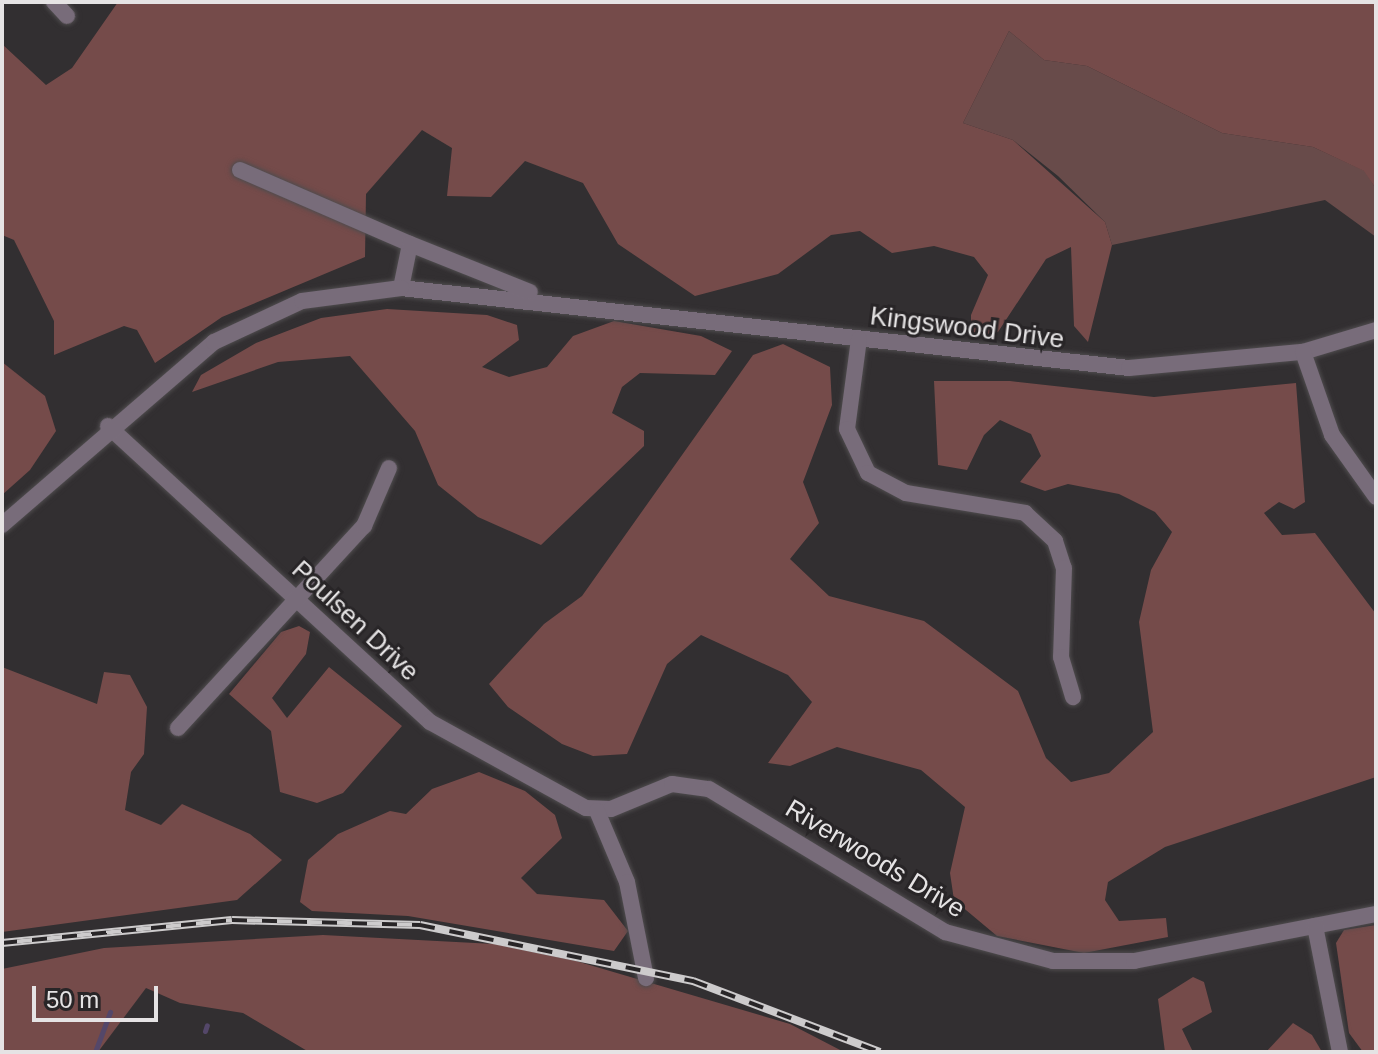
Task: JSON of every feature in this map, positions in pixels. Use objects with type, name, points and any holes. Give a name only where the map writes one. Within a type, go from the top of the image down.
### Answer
[{"type":"street","points":[[54,2],[67,16]]},
{"type":"street","name":"Kingswood Drive","points":[[240,170],[410,244],[550,300]]},
{"type":"street","points":[[401,288],[410,244]]},
{"type":"street","name":"Kingswood Drive","points":[[2,525],[172,370],[256,319],[349,291],[401,288],[550,300],[859,339],[1129,368],[1303,352],[1376,330]]},
{"type":"street","points":[[859,339],[847,429],[868,473],[906,493],[1025,513],[1055,541],[1065,576],[1061,657],[1073,697]]},
{"type":"street","points":[[1303,352],[1332,435],[1376,497]]},
{"type":"street","name":"Poulsen Drive","points":[[108,426],[430,722],[597,811]]},
{"type":"street","points":[[178,728],[364,526],[389,468]]},
{"type":"street","name":"Riverwoods Drive","points":[[597,811],[656,787],[709,789],[911,915],[1017,955],[1134,961],[1376,914]]},
{"type":"street","points":[[597,811],[641,934],[646,978]]},
{"type":"street","points":[[1315,926],[1340,1052]]},
{"type":"shaded area","points":[[118,2],[1376,2],[1376,189],[1364,171],[1313,147],[1222,133],[1087,66],[1044,60],[1009,31],[963,123],[1013,140],[1105,222],[1112,245],[1088,342],[1074,326],[1071,247],[1046,259],[998,332],[971,338],[971,315],[988,275],[974,257],[934,246],[892,253],[860,231],[831,235],[778,274],[695,296],[618,244],[583,183],[525,161],[491,197],[447,196],[452,148],[422,130],[366,194],[365,257],[222,317],[155,363],[137,330],[124,326],[54,355],[54,321],[14,240],[2,235],[2,44],[46,85],[72,68]]},
{"type":"shaded area","points":[[1009,31],[1044,60],[1087,66],[1222,133],[1313,147],[1365,171],[1376,189],[1376,237],[1325,200],[1112,245],[1105,222],[1058,176],[1013,140],[963,123]]},
{"type":"shaded area","points":[[387,309],[487,315],[517,325],[519,340],[482,367],[509,377],[547,367],[573,336],[614,321],[701,336],[732,351],[715,375],[640,373],[622,387],[612,413],[644,431],[644,446],[541,545],[478,517],[438,485],[415,431],[350,356],[278,362],[192,392],[201,375],[256,343],[321,318]]},
{"type":"shaded area","points":[[783,344],[830,367],[832,405],[803,482],[819,523],[790,559],[829,596],[924,621],[1018,691],[1046,758],[1071,782],[1109,773],[1153,732],[1139,622],[1151,570],[1172,532],[1155,512],[1119,494],[1068,484],[1045,491],[1020,482],[1041,456],[1031,434],[1000,420],[984,435],[967,470],[938,465],[934,381],[1010,381],[1154,397],[1296,383],[1305,502],[1294,509],[1279,502],[1264,513],[1282,535],[1315,533],[1376,614],[1376,777],[1165,847],[1108,882],[1105,900],[1119,921],[1166,918],[1168,937],[1084,953],[997,936],[954,900],[950,873],[965,807],[921,770],[837,747],[790,766],[768,763],[812,702],[788,675],[701,635],[667,664],[627,754],[593,756],[562,744],[508,707],[489,684],[544,624],[582,596],[753,355]]},
{"type":"shaded area","points":[[2,362],[45,396],[56,431],[30,470],[2,495]]},
{"type":"shaded area","points":[[299,626],[310,632],[306,654],[272,698],[287,718],[329,667],[402,726],[343,793],[317,803],[280,792],[271,731],[229,694],[281,632]]},
{"type":"shaded area","points":[[2,667],[97,704],[104,672],[130,675],[147,707],[144,754],[131,772],[125,810],[161,825],[182,804],[250,834],[282,860],[237,900],[2,932]]},
{"type":"shaded area","points":[[479,772],[525,791],[555,815],[562,838],[521,878],[537,894],[604,900],[628,931],[614,951],[408,916],[312,911],[300,902],[308,860],[338,834],[390,811],[406,814],[432,789]]},
{"type":"shaded area","points":[[1376,925],[1376,1052],[1363,1052],[1349,1033],[1336,943],[1344,930]]},
{"type":"shaded area","points":[[323,935],[494,944],[576,961],[790,1024],[844,1052],[309,1052],[243,1013],[180,1003],[146,988],[98,1052],[2,1052],[2,969],[104,948]]},
{"type":"shaded area","points":[[1193,977],[1204,982],[1212,1012],[1182,1029],[1193,1052],[1165,1052],[1158,999]]},
{"type":"shaded area","points":[[1293,1023],[1312,1035],[1322,1052],[1266,1052]]},
{"type":"waterway","points":[[95,1052],[110,1012]]},
{"type":"waterway","points":[[205,1031],[207,1025]]},
{"type":"railway","points":[[2,943],[232,920],[420,925],[693,981],[880,1052]]}]
